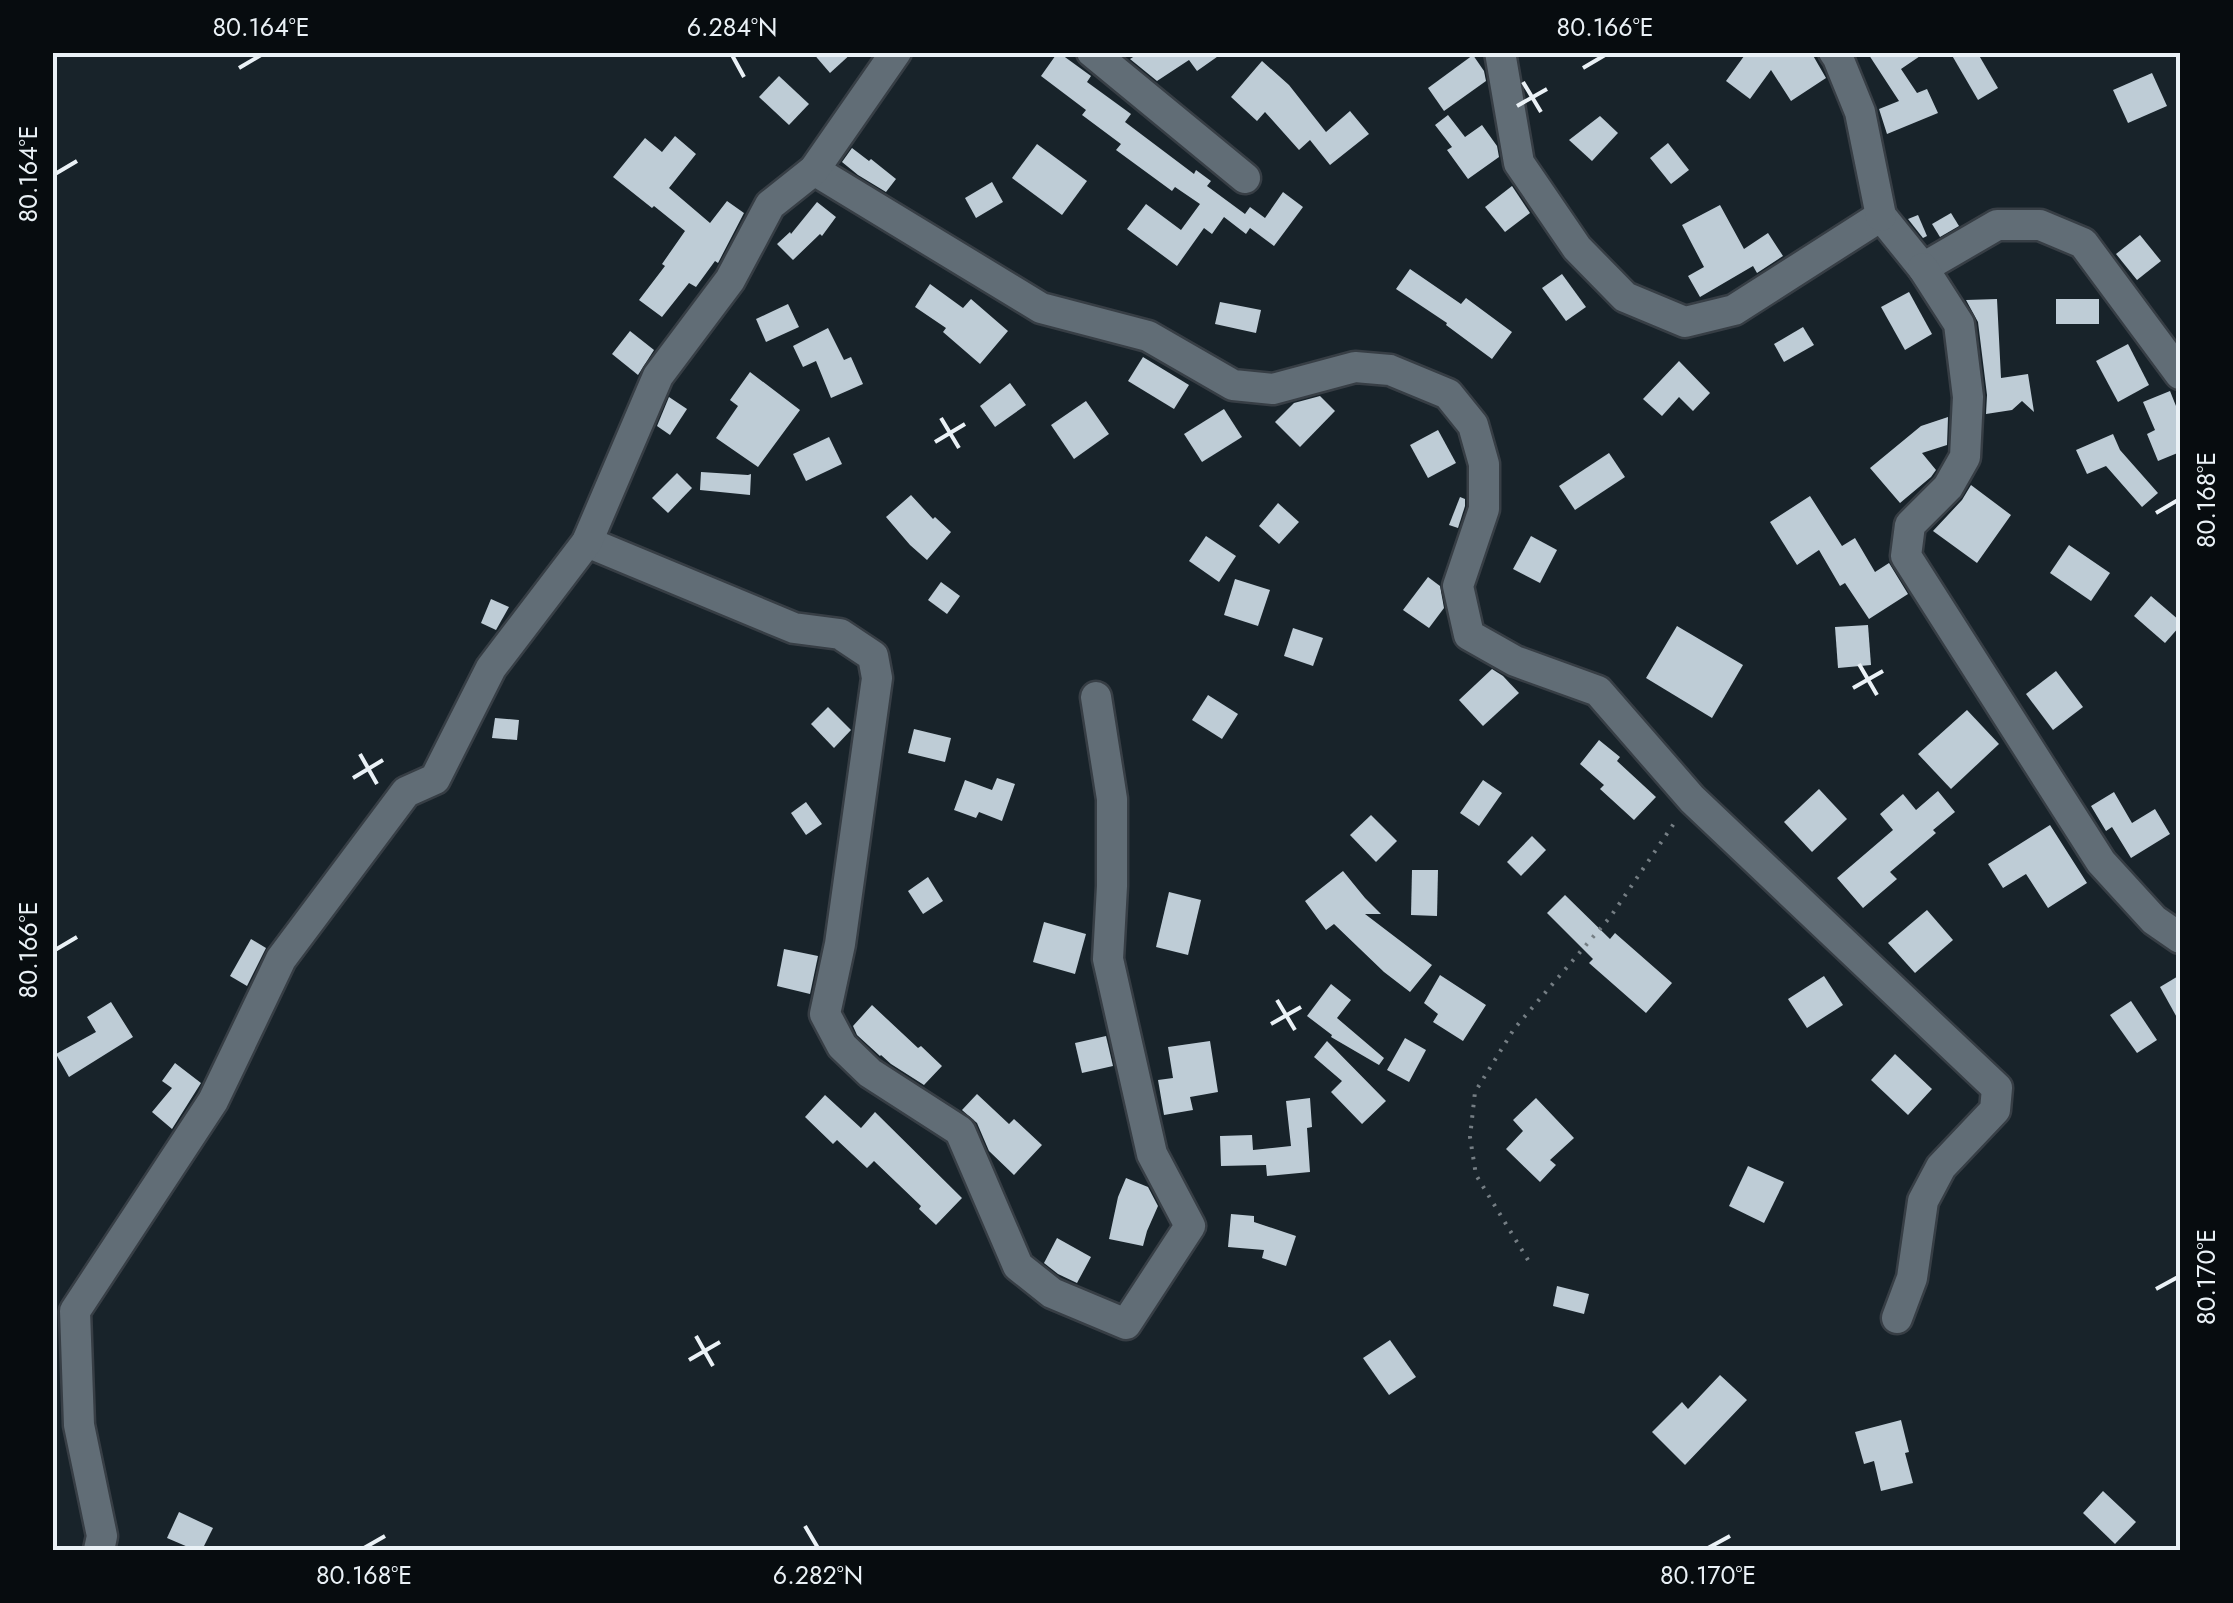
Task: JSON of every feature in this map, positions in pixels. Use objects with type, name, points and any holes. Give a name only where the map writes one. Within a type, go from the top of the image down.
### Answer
[{"type":"street","points":[[99,1550],[102,1536],[79,1425],[75,1311],[213,1102],[281,959],[406,792],[436,779],[491,668],[587,542],[658,376],[730,280],[770,205],[814,170],[896,52]]},
{"type":"street","points":[[1092,52],[1245,178]]},
{"type":"street","points":[[1500,52],[1519,163],[1577,248],[1624,297],[1685,322],[1734,310],[1881,216]]},
{"type":"street","points":[[1834,52],[1860,112],[1881,216],[1959,324],[1968,397],[1965,457],[1948,487],[1910,525],[1906,556],[2101,862],[2154,920],[2180,938]]},
{"type":"street","points":[[814,170],[1042,308],[1148,336],[1234,385],[1273,389],[1355,368],[1390,370],[1448,394],[1472,425],[1484,464],[1484,509],[1458,586],[1469,635],[1515,661],[1598,691],[1692,799],[1997,1088],[1995,1110],[1941,1168],[1922,1201],[1912,1278],[1897,1318]]},
{"type":"street","points":[[1922,268],[1997,225],[2040,225],[2083,243],[2180,374]]},
{"type":"street","points":[[587,542],[794,628],[840,634],[873,656],[878,678],[840,944],[825,1014],[842,1046],[870,1072],[960,1131],[1018,1266],[1052,1293],[1126,1324],[1190,1226],[1152,1154],[1108,959],[1112,799],[1096,697]]},
{"type":"path","points":[[1528,1260],[1476,1176],[1470,1137],[1475,1092],[1514,1029],[1611,916],[1692,799]]},
{"type":"building","points":[[812,52],[853,52],[830,73]]},
{"type":"building","points":[[1058,52],[1091,76],[1087,82],[1131,114],[1125,122],[1194,174],[1196,170],[1211,181],[1207,186],[1245,214],[1250,207],[1265,218],[1283,192],[1303,207],[1274,246],[1250,228],[1246,234],[1224,217],[1212,234],[1204,228],[1177,266],[1127,229],[1146,204],[1181,230],[1200,204],[1175,187],[1172,191],[1116,150],[1121,144],[1082,115],[1086,110],[1041,76]]},
{"type":"building","points":[[1141,52],[1224,52],[1197,71],[1189,60],[1157,81],[1130,59]]},
{"type":"building","points":[[1747,52],[1811,52],[1826,78],[1791,101],[1771,70],[1750,99],[1726,81]]},
{"type":"building","points":[[1867,52],[1926,52],[1901,69],[1917,93],[1927,89],[1938,113],[1887,134],[1879,109],[1899,101]]},
{"type":"building","points":[[1950,52],[1977,52],[1998,88],[1978,100]]},
{"type":"building","points":[[1473,55],[1486,81],[1444,111],[1428,88]]},
{"type":"building","points":[[1262,61],[1289,85],[1326,132],[1350,111],[1369,134],[1330,165],[1310,140],[1299,150],[1265,112],[1257,121],[1231,97]]},
{"type":"building","points":[[2152,73],[2167,106],[2128,123],[2113,90]]},
{"type":"building","points":[[779,76],[809,104],[789,125],[759,97]]},
{"type":"building","points":[[1448,115],[1465,137],[1482,125],[1497,146],[1499,157],[1468,179],[1447,150],[1452,147],[1435,125]]},
{"type":"building","points":[[1600,116],[1618,133],[1592,161],[1569,140]]},
{"type":"building","points":[[675,136],[696,154],[669,188],[710,223],[727,201],[744,213],[718,263],[715,261],[696,287],[689,283],[662,317],[639,300],[685,231],[613,177],[645,138],[662,152]]},
{"type":"building","points":[[1668,143],[1689,170],[1671,184],[1650,158]]},
{"type":"building","points":[[1037,144],[1087,181],[1062,215],[1012,178]]},
{"type":"building","points":[[852,148],[896,179],[886,192],[842,162]]},
{"type":"building","points":[[992,182],[1003,202],[976,218],[965,198]]},
{"type":"building","points":[[1512,186],[1530,213],[1505,232],[1485,207]]},
{"type":"building","points":[[817,202],[836,217],[822,236],[793,260],[777,244],[791,234]]},
{"type":"building","points":[[1720,205],[1744,249],[1768,233],[1783,256],[1757,273],[1753,266],[1700,297],[1688,276],[1704,267],[1682,225]]},
{"type":"building","points":[[1951,213],[1959,226],[1940,237],[1932,224]]},
{"type":"building","points":[[1918,215],[1927,236],[1923,238],[1908,219]]},
{"type":"building","points":[[2140,235],[2161,261],[2137,280],[2116,254]]},
{"type":"building","points":[[1410,269],[1461,304],[1466,298],[1512,332],[1492,359],[1396,289]]},
{"type":"building","points":[[1562,274],[1586,307],[1566,321],[1542,288]]},
{"type":"building","points":[[930,284],[963,308],[971,299],[1008,331],[980,364],[943,332],[946,328],[915,307]]},
{"type":"building","points":[[1909,292],[1932,334],[1905,350],[1881,307]]},
{"type":"building","points":[[1997,299],[2001,378],[2028,374],[2034,412],[2022,401],[2012,410],[1986,414],[1978,322],[1966,300]]},
{"type":"building","points":[[2056,299],[2099,299],[2099,324],[2056,324]]},
{"type":"building","points":[[1220,302],[1261,310],[1256,333],[1215,324]]},
{"type":"building","points":[[788,304],[799,327],[766,342],[756,319]]},
{"type":"building","points":[[1803,327],[1814,345],[1784,362],[1774,344]]},
{"type":"building","points":[[828,328],[844,360],[851,357],[863,384],[831,398],[816,361],[803,367],[793,346]]},
{"type":"building","points":[[630,331],[654,350],[638,375],[612,354]]},
{"type":"building","points":[[2128,344],[2149,385],[2118,402],[2096,361]]},
{"type":"building","points":[[1143,357],[1189,385],[1174,409],[1128,381]]},
{"type":"building","points":[[1679,361],[1710,393],[1693,411],[1679,397],[1662,416],[1643,399]]},
{"type":"building","points":[[750,372],[800,410],[758,467],[716,438],[738,406],[730,400]]},
{"type":"building","points":[[1010,383],[1026,405],[995,427],[980,406]]},
{"type":"building","points":[[2170,391],[2180,416],[2180,452],[2158,461],[2147,434],[2155,430],[2143,402]]},
{"type":"building","points":[[1320,396],[1335,411],[1300,447],[1275,422],[1294,403]]},
{"type":"building","points":[[669,397],[687,409],[670,435],[657,426]]},
{"type":"building","points":[[1086,401],[1109,434],[1074,459],[1051,425]]},
{"type":"building","points":[[1224,409],[1242,437],[1202,462],[1184,434]]},
{"type":"building","points":[[1948,417],[1947,445],[1922,453],[1936,470],[1900,503],[1870,468],[1921,426]]},
{"type":"building","points":[[1438,430],[1456,463],[1428,478],[1410,445]]},
{"type":"building","points":[[2113,434],[2120,450],[2158,493],[2142,507],[2106,466],[2087,474],[2076,450]]},
{"type":"building","points":[[829,437],[842,464],[806,481],[793,454]]},
{"type":"building","points":[[1609,453],[1625,477],[1575,510],[1559,486]]},
{"type":"building","points":[[701,472],[751,474],[750,495],[700,490]]},
{"type":"building","points":[[677,473],[692,488],[668,513],[652,498]]},
{"type":"building","points":[[1971,485],[2011,515],[1977,563],[1933,531]]},
{"type":"building","points":[[911,495],[951,532],[927,560],[886,517]]},
{"type":"building","points":[[1810,496],[1842,546],[1855,538],[1875,572],[1889,563],[1908,594],[1869,619],[1845,583],[1840,586],[1819,550],[1797,565],[1770,522]]},
{"type":"building","points":[[1460,497],[1465,499],[1465,506],[1458,528],[1449,525]]},
{"type":"building","points":[[1278,503],[1299,522],[1279,544],[1259,526]]},
{"type":"building","points":[[1206,536],[1236,556],[1219,582],[1189,561]]},
{"type":"building","points":[[1531,536],[1557,550],[1540,583],[1513,569]]},
{"type":"building","points":[[2069,545],[2110,573],[2091,601],[2050,573]]},
{"type":"building","points":[[1428,577],[1440,586],[1444,608],[1429,628],[1403,610]]},
{"type":"building","points":[[1235,579],[1270,590],[1258,626],[1224,615]]},
{"type":"building","points":[[941,582],[960,596],[947,614],[928,600]]},
{"type":"building","points":[[2151,596],[2180,621],[2165,643],[2134,616]]},
{"type":"building","points":[[491,599],[509,607],[496,630],[481,623]]},
{"type":"building","points":[[1868,625],[1871,665],[1838,668],[1835,627]]},
{"type":"building","points":[[1677,626],[1743,665],[1712,718],[1646,678]]},
{"type":"building","points":[[1293,628],[1323,638],[1313,666],[1284,656]]},
{"type":"building","points":[[1492,669],[1519,693],[1483,726],[1459,700]]},
{"type":"building","points":[[2056,671],[2083,707],[2053,730],[2026,694]]},
{"type":"building","points":[[1208,695],[1238,714],[1222,739],[1192,720]]},
{"type":"building","points":[[828,707],[851,730],[834,748],[811,724]]},
{"type":"building","points":[[1967,710],[1999,744],[1951,789],[1918,754]]},
{"type":"building","points":[[495,718],[519,720],[517,740],[492,738]]},
{"type":"building","points":[[914,729],[951,738],[945,762],[908,753]]},
{"type":"building","points":[[1599,740],[1656,797],[1634,820],[1580,764]]},
{"type":"building","points":[[997,778],[1015,784],[1002,821],[979,812],[976,818],[954,810],[965,780],[992,790]]},
{"type":"building","points":[[1483,780],[1502,793],[1479,826],[1460,813]]},
{"type":"building","points":[[1819,789],[1847,819],[1812,852],[1784,822]]},
{"type":"building","points":[[1938,791],[1955,812],[1890,872],[1897,879],[1863,908],[1837,878],[1893,830],[1880,814],[1903,794],[1916,810]]},
{"type":"building","points":[[2114,792],[2132,823],[2155,809],[2170,834],[2131,858],[2112,827],[2106,831],[2091,806]]},
{"type":"building","points":[[806,802],[822,824],[806,835],[791,813]]},
{"type":"building","points":[[1371,815],[1397,841],[1376,862],[1350,835]]},
{"type":"building","points":[[2050,825],[2087,883],[2048,908],[2026,874],[2003,888],[1988,864]]},
{"type":"building","points":[[1532,836],[1546,850],[1521,876],[1507,862]]},
{"type":"building","points":[[1412,870],[1438,870],[1437,916],[1411,915]]},
{"type":"building","points":[[1343,871],[1381,914],[1365,914],[1432,965],[1410,992],[1334,924],[1326,930],[1305,901]]},
{"type":"building","points":[[928,877],[943,901],[923,914],[908,891]]},
{"type":"building","points":[[1169,892],[1201,900],[1188,955],[1156,947]]},
{"type":"building","points":[[1565,895],[1610,939],[1615,933],[1672,983],[1646,1013],[1589,963],[1593,959],[1547,913]]},
{"type":"building","points":[[1927,910],[1953,940],[1915,973],[1888,943]]},
{"type":"building","points":[[1044,922],[1086,934],[1075,974],[1033,962]]},
{"type":"building","points":[[251,939],[266,948],[247,986],[230,976]]},
{"type":"building","points":[[784,949],[818,956],[810,994],[777,986]]},
{"type":"building","points":[[1440,975],[1486,1005],[1463,1041],[1433,1022],[1438,1014],[1424,1003]]},
{"type":"building","points":[[2180,975],[2180,1023],[2160,987]]},
{"type":"building","points":[[1824,976],[1843,1005],[1807,1028],[1788,999]]},
{"type":"building","points":[[1331,984],[1351,1000],[1337,1018],[1384,1058],[1379,1065],[1331,1037],[1307,1016]]},
{"type":"building","points":[[2131,1001],[2157,1040],[2137,1053],[2110,1015]]},
{"type":"building","points":[[111,1002],[133,1037],[69,1077],[56,1054],[96,1032],[87,1017]]},
{"type":"building","points":[[872,1005],[942,1066],[924,1085],[880,1056],[857,1035],[853,1026]]},
{"type":"building","points":[[1106,1036],[1113,1066],[1082,1073],[1075,1043]]},
{"type":"building","points":[[1405,1038],[1426,1050],[1409,1082],[1387,1070]]},
{"type":"building","points":[[1210,1041],[1218,1092],[1190,1097],[1193,1110],[1164,1115],[1158,1080],[1173,1078],[1168,1047]]},
{"type":"building","points":[[1327,1041],[1386,1101],[1362,1124],[1331,1092],[1342,1081],[1314,1057]]},
{"type":"building","points":[[1895,1054],[1932,1089],[1908,1115],[1871,1080]]},
{"type":"building","points":[[175,1063],[201,1083],[172,1129],[152,1112],[172,1088],[162,1081]]},
{"type":"building","points":[[977,1094],[1009,1124],[1014,1119],[1042,1145],[1014,1175],[989,1151],[977,1123],[962,1110]]},
{"type":"building","points":[[825,1095],[861,1128],[875,1112],[962,1198],[936,1225],[874,1161],[867,1168],[837,1140],[833,1144],[805,1117]]},
{"type":"building","points":[[1310,1098],[1310,1172],[1267,1176],[1266,1165],[1221,1166],[1220,1136],[1252,1135],[1253,1150],[1291,1146],[1286,1101]]},
{"type":"building","points":[[1536,1098],[1574,1138],[1550,1160],[1556,1165],[1540,1182],[1506,1149],[1523,1131],[1513,1120]]},
{"type":"building","points":[[1748,1166],[1784,1182],[1764,1223],[1729,1206]]},
{"type":"building","points":[[1126,1178],[1148,1187],[1158,1206],[1143,1246],[1109,1239]]},
{"type":"building","points":[[1231,1214],[1254,1216],[1254,1222],[1296,1236],[1286,1266],[1262,1258],[1264,1250],[1228,1247]]},
{"type":"building","points":[[1057,1238],[1091,1257],[1077,1283],[1044,1263]]},
{"type":"building","points":[[1557,1286],[1589,1294],[1584,1314],[1553,1306]]},
{"type":"building","points":[[1390,1340],[1416,1377],[1389,1395],[1363,1358]]},
{"type":"building","points":[[1720,1375],[1747,1400],[1685,1465],[1652,1432],[1682,1402],[1688,1409]]},
{"type":"building","points":[[1901,1420],[1913,1483],[1881,1491],[1874,1461],[1864,1464],[1855,1432]]},
{"type":"building","points":[[2103,1491],[2136,1522],[2115,1544],[2083,1513]]},
{"type":"building","points":[[179,1512],[213,1528],[202,1550],[167,1538]]}]
